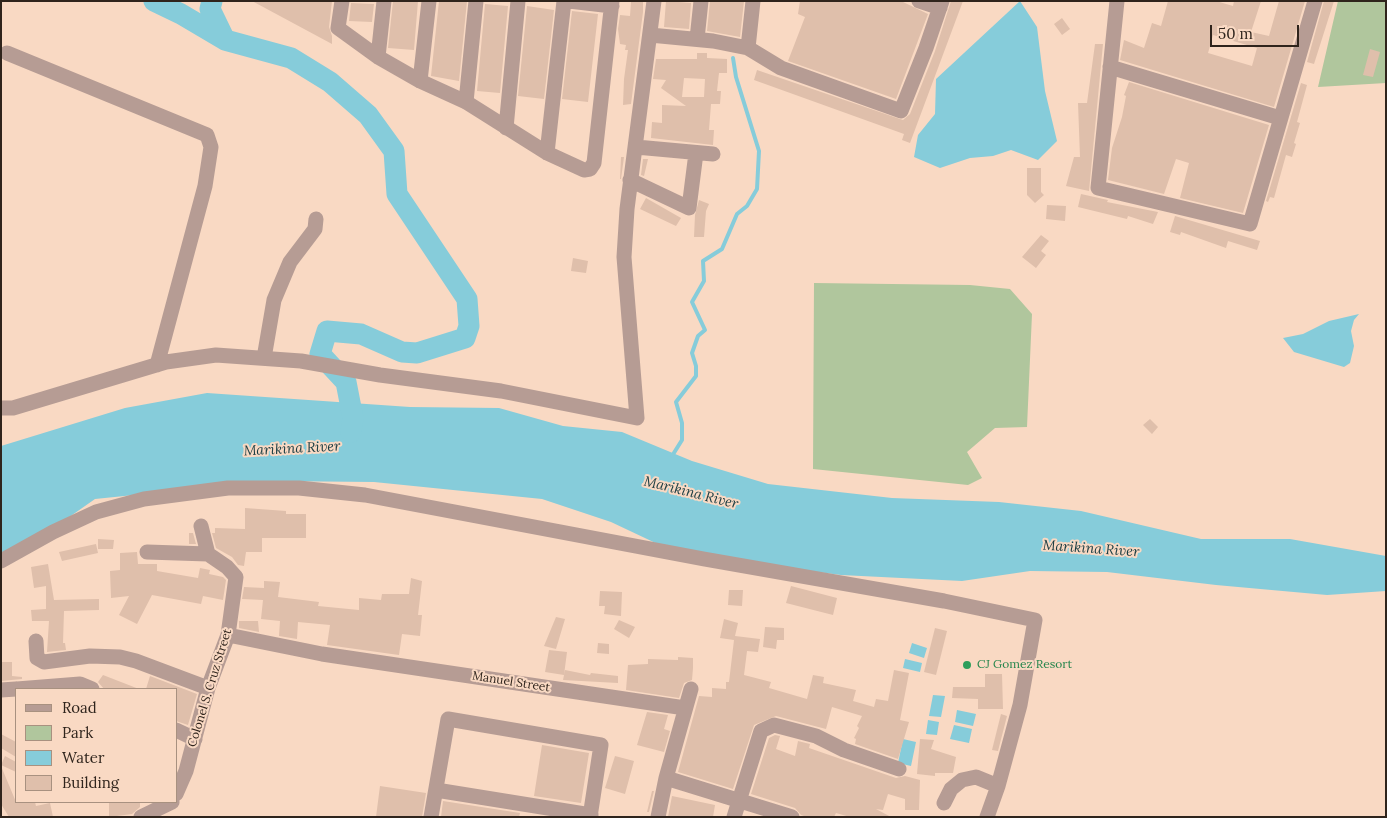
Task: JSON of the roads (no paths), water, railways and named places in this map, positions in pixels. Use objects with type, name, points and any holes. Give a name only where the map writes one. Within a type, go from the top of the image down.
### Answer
[{"type":"street","points":[[342,1],[338,28],[378,57],[420,81],[466,102],[547,153],[584,170],[593,165],[612,4],[569,1]]},
{"type":"street","points":[[378,57],[384,1]]},
{"type":"street","points":[[420,81],[429,1]]},
{"type":"street","points":[[466,102],[476,1]]},
{"type":"street","points":[[506,128],[518,1]]},
{"type":"street","points":[[547,153],[564,1]]},
{"type":"street","points":[[1,408],[13,408],[157,365],[216,355],[301,361],[380,375],[501,392],[637,418],[624,257],[630,180],[636,147],[654,1]]},
{"type":"street","points":[[697,39],[701,1]]},
{"type":"street","points":[[748,48],[754,1]]},
{"type":"street","points":[[650,35],[697,39],[748,48],[781,68],[901,111],[941,5],[919,1]]},
{"type":"street","points":[[1117,1],[1098,188],[1250,224],[1315,1]]},
{"type":"street","points":[[7,53],[207,135],[210,147],[204,186],[157,365]]},
{"type":"street","points":[[1110,67],[1280,118]]},
{"type":"street","points":[[636,147],[713,154]]},
{"type":"street","points":[[630,180],[689,208],[696,153]]},
{"type":"street","points":[[264,358],[274,300],[290,262],[314,229],[316,219]]},
{"type":"street","points":[[1,561],[53,532],[96,512],[144,499],[228,488],[298,488],[364,495],[704,560],[944,601],[1035,620],[1020,705],[998,786],[987,817]]},
{"type":"street","points":[[147,552],[208,554],[201,526]]},
{"type":"street","name":"Colonel S. Cruz Street","points":[[178,789],[186,771],[208,688],[228,635],[237,581],[236,577],[227,567],[208,554]]},
{"type":"street","name":"Manuel Street","points":[[228,635],[322,654],[685,708]]},
{"type":"street","points":[[36,641],[37,658],[44,662],[90,656],[120,657],[136,661],[208,688]]},
{"type":"street","points":[[30,688],[80,684],[90,688]]},
{"type":"street","points":[[1,690],[15,689]]},
{"type":"street","points":[[658,817],[666,778],[691,689]]},
{"type":"street","points":[[431,817],[448,720],[601,745],[590,816],[436,790]]},
{"type":"street","points":[[734,817],[761,731],[774,725],[816,736],[844,750],[899,769]]},
{"type":"street","points":[[178,731],[195,739]]},
{"type":"street","points":[[944,803],[951,789],[962,780],[976,777],[998,786]]},
{"type":"street","points":[[666,778],[792,817]]},
{"type":"street","points":[[141,817],[170,803]]},
{"type":"water","points":[[1020,1],[1037,27],[1045,91],[1057,141],[1038,160],[1011,150],[993,156],[970,158],[940,168],[914,157],[918,135],[935,114],[936,79]]},
{"type":"water","points":[[1359,314],[1354,320],[1351,331],[1354,346],[1350,363],[1344,367],[1294,352],[1283,338],[1303,334],[1329,321]]},
{"type":"water","name":"Marikina River","points":[[207,393],[410,407],[499,408],[563,426],[622,432],[692,461],[768,484],[892,498],[999,502],[1081,511],[1201,539],[1290,539],[1386,556],[1386,591],[1327,595],[1216,585],[1107,572],[1030,571],[962,581],[841,575],[748,563],[664,547],[611,522],[542,499],[374,482],[271,481],[95,499],[35,541],[1,555],[1,446],[125,408]]},
{"type":"water","points":[[912,643],[927,648],[924,658],[909,653]]},
{"type":"water","points":[[905,659],[922,663],[920,672],[903,668]]},
{"type":"water","points":[[933,695],[945,696],[941,717],[929,716]]},
{"type":"water","points":[[957,710],[976,714],[973,726],[955,722]]},
{"type":"water","points":[[928,720],[939,722],[937,735],[926,734]]},
{"type":"water","points":[[954,725],[972,729],[969,743],[950,739]]},
{"type":"water","points":[[903,739],[916,742],[911,766],[898,763]]},
{"type":"waterway","points":[[154,1],[181,14],[225,40],[291,58],[330,82],[368,115],[394,151],[397,194],[467,299],[469,326],[465,338],[417,353],[402,352],[361,334],[327,331],[320,354],[346,382],[353,418],[351,432]]},
{"type":"waterway","points":[[212,1],[210,9],[225,40]]},
{"type":"waterway","points":[[672,456],[682,440],[682,423],[676,402],[696,376],[696,366],[692,353],[698,336],[705,330],[692,302],[704,281],[703,261],[722,249],[737,214],[747,206],[757,189],[759,151],[736,77],[733,58]]},
{"type":"place","name":"CJ Gomez Resort","points":[[967,665]]}]
